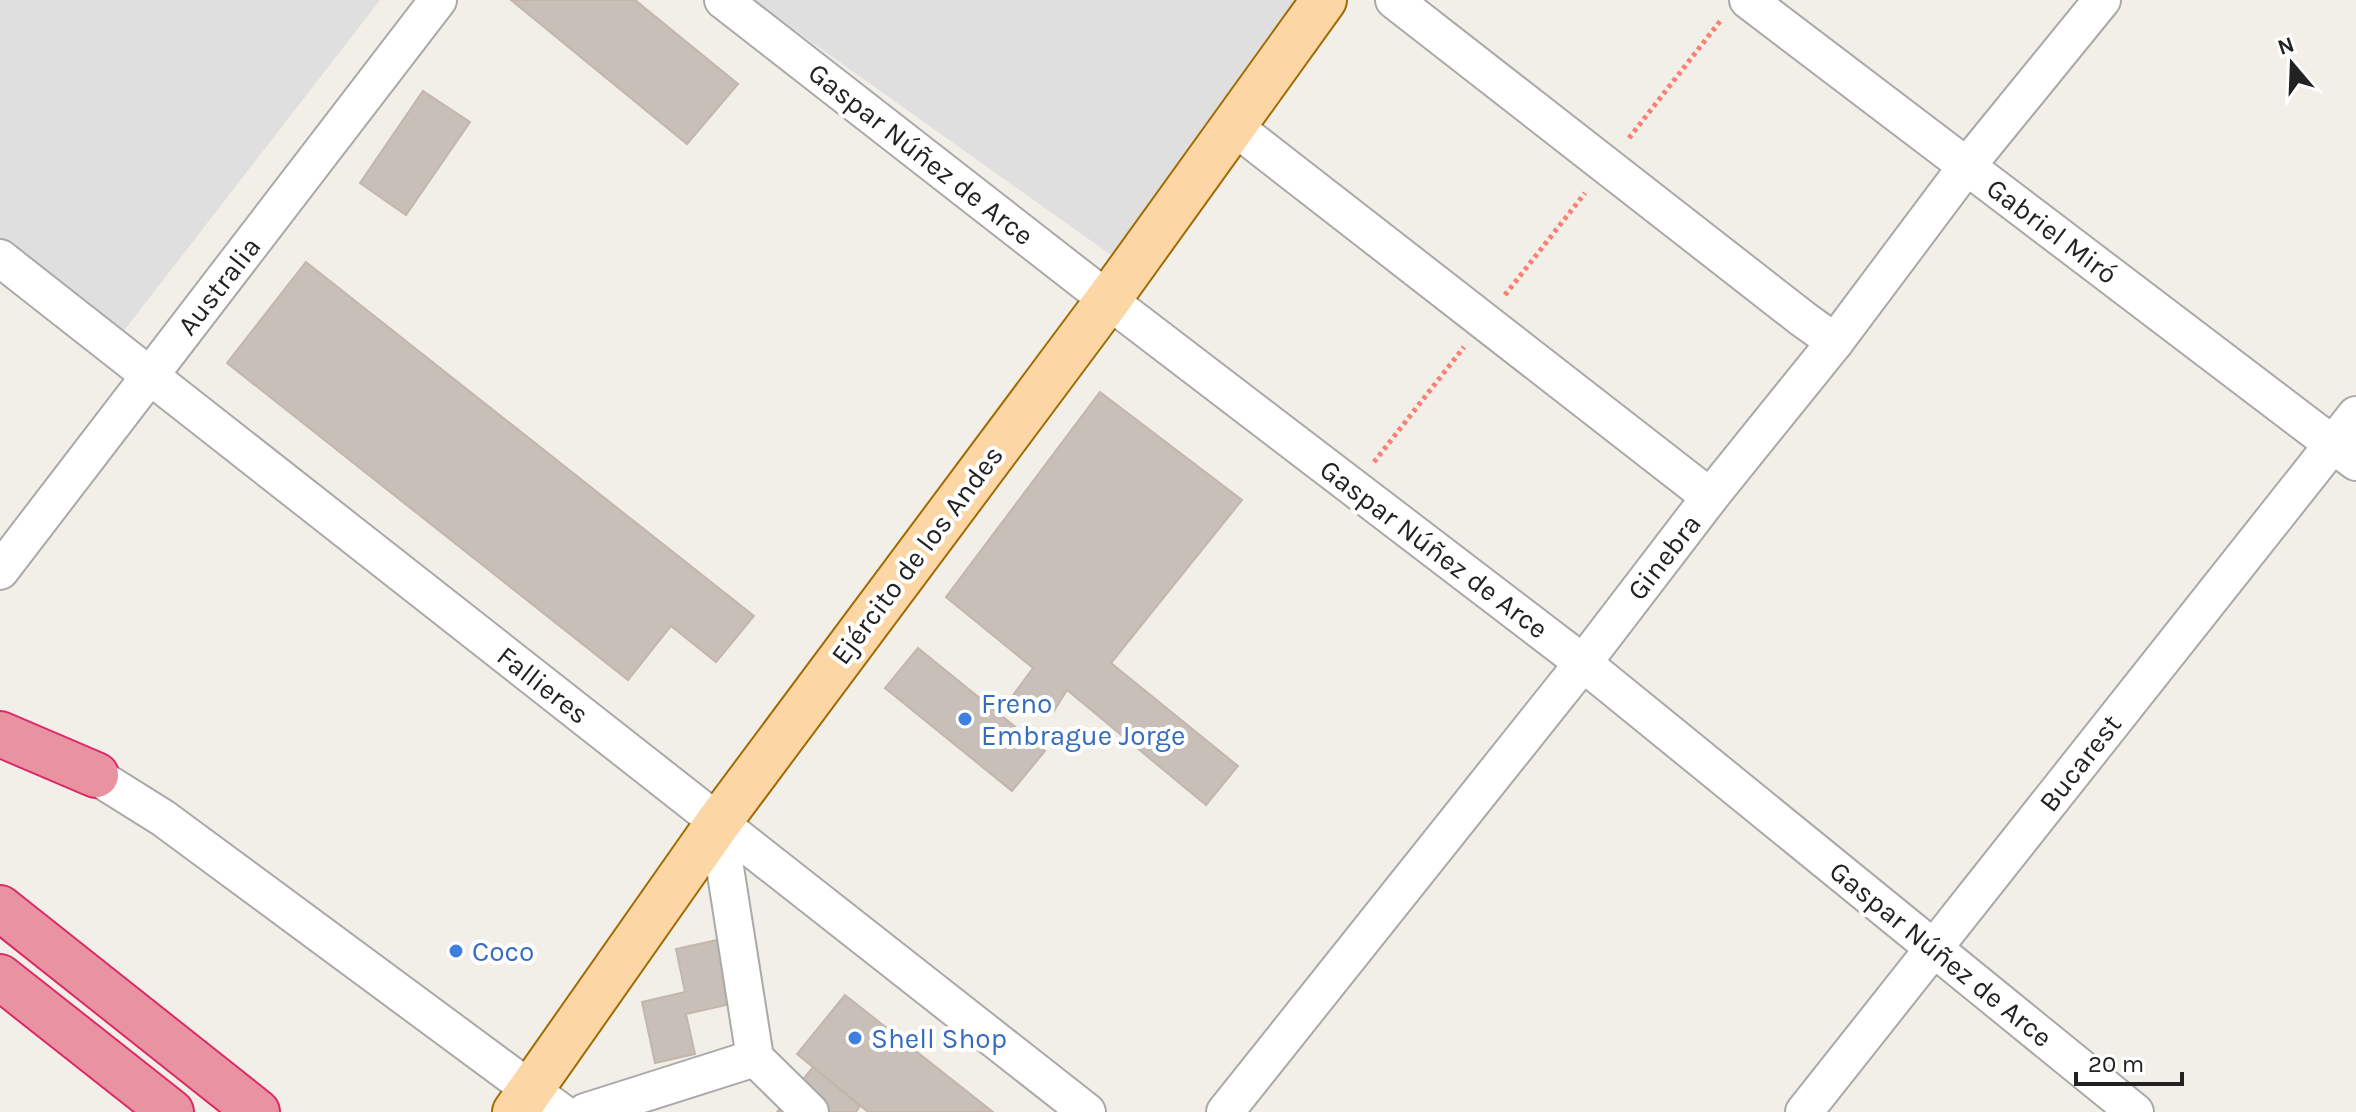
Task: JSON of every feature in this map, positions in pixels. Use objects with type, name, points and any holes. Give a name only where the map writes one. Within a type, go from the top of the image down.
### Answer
[{"type":"highway","points":[[0,734],[96,775]]},
{"type":"highway","points":[[0,908],[257,1112]]},
{"type":"highway","points":[[0,977],[171,1112]]},
{"type":"main road","name":"Ejército de los Andes","points":[[536,1105],[718,823],[1108,300],[1324,0]]},
{"type":"street","name":"Australia","points":[[0,571],[438,0]]},
{"type":"street","name":"Gaspar Núñez de Arce","points":[[723,0],[1108,300],[1583,663],[2135,1112]]},
{"type":"street","points":[[1394,0],[1835,342]]},
{"type":"street","name":"Gabriel Miró","points":[[1748,0],[2345,453]]},
{"type":"street","name":"Ginebra","points":[[1225,1112],[1835,342],[1966,167],[2102,0]]},
{"type":"street","points":[[1232,125],[1710,497]]},
{"type":"street","name":"Fallieres","points":[[0,258],[1087,1112]]},
{"type":"street","name":"Bucarest","points":[[1804,1112],[1933,948],[2345,453],[2356,415]]},
{"type":"street","points":[[0,715],[163,818],[536,1105]]},
{"type":"street","points":[[718,823],[755,1058],[810,1112]]},
{"type":"street","points":[[585,1112],[755,1058]]},
{"type":"path","points":[[1368,469],[1715,28]]},
{"type":"shaded area","points":[[0,0],[380,0],[112,346],[0,246]]},
{"type":"shaded area","points":[[752,0],[1320,0],[1135,272]]},
{"type":"building","points":[[511,0],[635,0],[738,84],[687,144]]},
{"type":"building","points":[[423,91],[470,122],[406,215],[360,183]]},
{"type":"building","points":[[306,262],[754,616],[716,662],[671,626],[628,680],[227,363]]},
{"type":"building","points":[[1100,392],[1242,500],[1111,663],[1238,766],[1206,805],[1067,690],[1054,711],[1039,698],[1026,712],[1011,698],[1033,668],[946,597]]},
{"type":"building","name":"Freno Embrague Jorge","points":[[918,648],[1045,751],[1012,791],[885,688]]},
{"type":"building","points":[[748,933],[731,1004],[686,1014],[695,1054],[655,1063],[642,1002],[685,992],[676,949]]},
{"type":"building","name":"Shell Shop","points":[[845,995],[993,1112],[868,1112],[797,1054]]},
{"type":"building","points":[[813,1067],[860,1106],[856,1112],[777,1112]]},
{"type":"place","name":"Freno Embrague Jorge","points":[[965,719]]},
{"type":"place","name":"Coco","points":[[456,951]]},
{"type":"place","name":"Shell Shop","points":[[855,1038]]}]
